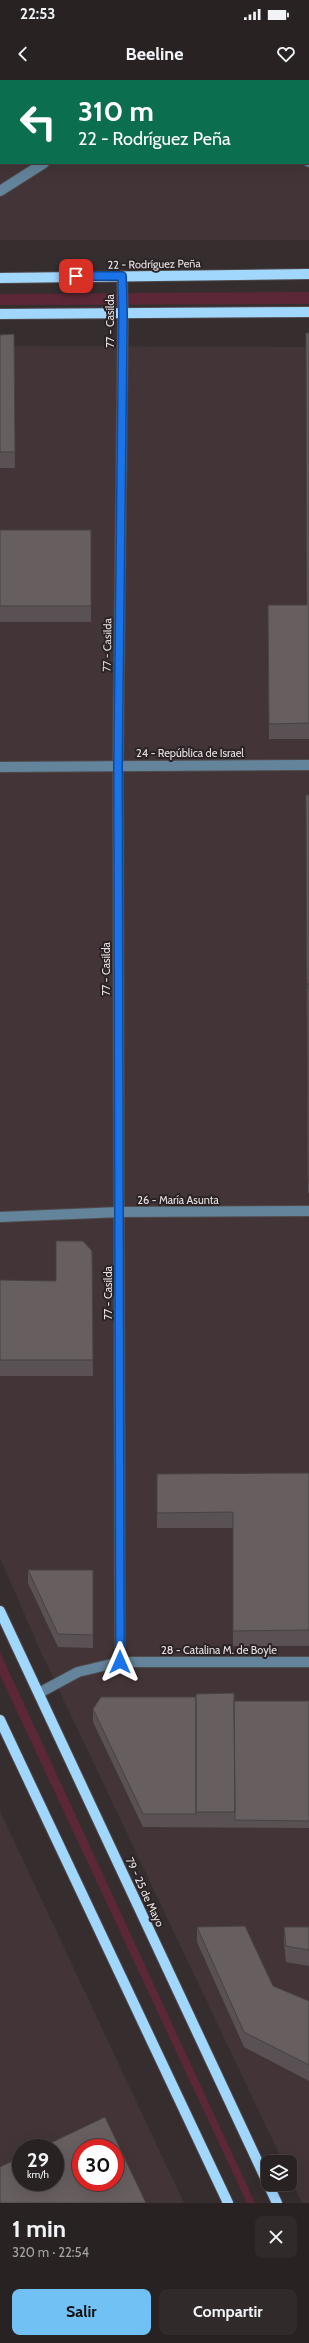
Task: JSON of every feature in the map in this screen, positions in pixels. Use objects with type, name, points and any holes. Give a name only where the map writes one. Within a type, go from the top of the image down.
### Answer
[{"type":"main road","name":"22 - Rodríguez Peña","points":[[0,278],[309,274]]},
{"type":"main road","points":[[0,314],[309,312]]},
{"type":"main road","name":"79 - 25 de Mayo","points":[[0,1611],[277,2203]]},
{"type":"main road","points":[[0,1720],[228,2203]]},
{"type":"street","points":[[0,191],[42,164]]},
{"type":"street","name":"77 - Casilda","points":[[120,1662],[118,766],[123,313],[122,276]]},
{"type":"street","name":"24 - República de Israel","points":[[0,767],[309,765]]},
{"type":"street","name":"26 - María Asunta","points":[[0,1217],[120,1212],[309,1211]]},
{"type":"street","name":"28 - Catalina M. de Boyle","points":[[39,1693],[78,1672],[120,1662],[309,1662]]},
{"type":"shaded area","points":[[0,164],[309,164],[309,240],[0,240]]},
{"type":"shaded area","points":[[309,292],[309,304],[0,305],[0,294]]},
{"type":"shaded area","points":[[0,346],[309,347],[309,2203],[302,2203],[296,2191],[297,2155],[280,2155],[40,1650],[0,1558]]},
{"type":"shaded area","points":[[0,1652],[255,2203],[247,2203],[0,1675]]},
{"type":"shaded area","points":[[0,1811],[184,2203],[0,2203]]},
{"type":"building","points":[[306,333],[309,333],[309,723],[269,724],[268,605],[307,605]]},
{"type":"building","points":[[14,334],[15,452],[0,452],[0,335]]},
{"type":"building","points":[[0,530],[91,530],[91,606],[0,606]]},
{"type":"building","points":[[306,795],[309,795],[309,984],[307,984],[307,989]]},
{"type":"building","points":[[307,984],[309,984],[309,1180],[308,1180]]},
{"type":"building","points":[[56,1241],[83,1241],[92,1251],[93,1360],[0,1360],[0,1280],[56,1281]]},
{"type":"building","points":[[309,1473],[309,1630],[233,1631],[233,1512],[157,1513],[157,1474]]},
{"type":"building","points":[[28,1570],[93,1570],[93,1635],[58,1634]]},
{"type":"building","points":[[234,1693],[235,1812],[196,1812],[196,1694]]},
{"type":"building","points":[[101,1697],[196,1697],[196,1814],[143,1814],[93,1709]]},
{"type":"building","points":[[234,1701],[309,1701],[309,1821],[235,1820]]},
{"type":"building","points":[[245,1926],[273,1986],[309,2001],[309,2065],[244,2032],[197,1927]]},
{"type":"building","points":[[284,1927],[309,1927],[309,1950],[286,1946]]},
{"type":"building","points":[[105,2117],[115,2139],[72,2139],[72,2191],[124,2191],[124,2157],[146,2203],[0,2203],[0,2167],[12,2161],[12,2191],[64,2191],[64,2139],[59,2139]]},
{"type":"route","points":[[76,276],[122,276],[123,313],[118,766],[120,1662]]}]
